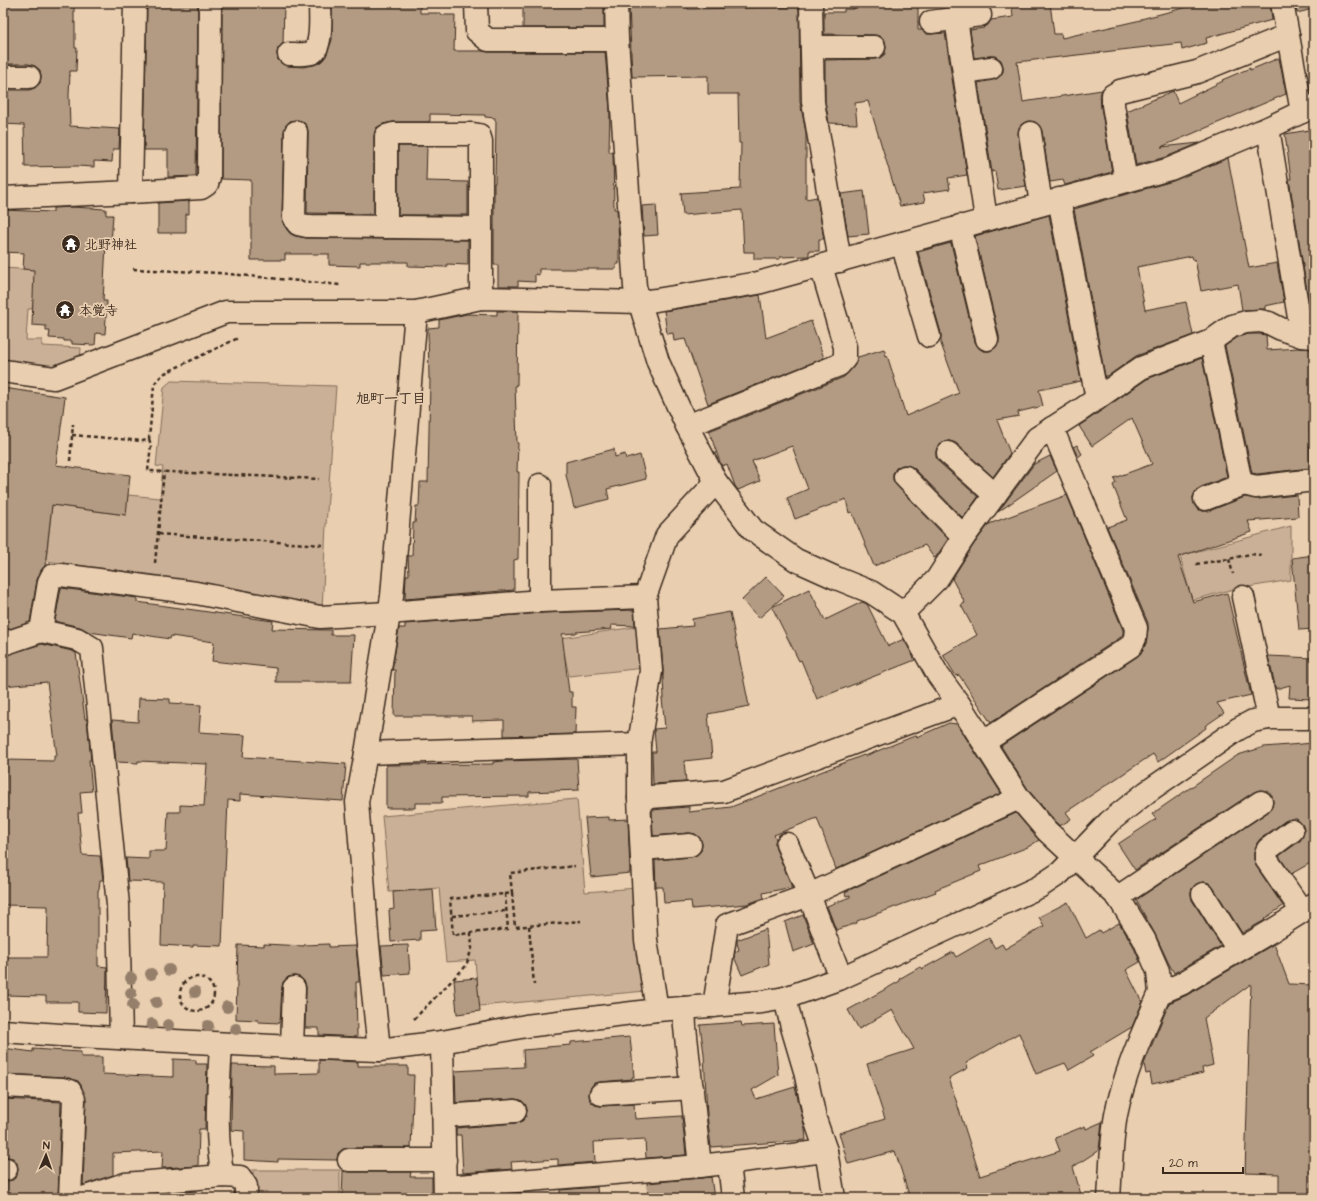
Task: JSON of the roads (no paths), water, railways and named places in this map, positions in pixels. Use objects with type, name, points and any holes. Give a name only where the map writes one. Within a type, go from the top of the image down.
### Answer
[{"type":"street","points":[[131,192],[135,3]]},
{"type":"street","points":[[3,198],[201,188],[207,184],[209,177],[210,3]]},
{"type":"street","points":[[289,54],[310,54],[317,47],[320,29],[320,3]]},
{"type":"street","points":[[476,3],[477,31],[488,40],[617,40]]},
{"type":"street","points":[[616,3],[617,40],[635,287],[658,362],[687,426],[716,482],[752,530],[796,560],[871,592],[903,613],[938,675],[959,704],[1019,798],[1047,831],[1074,858],[1118,897],[1144,939],[1158,971],[1160,993],[1130,1064],[1116,1116],[1109,1198]]},
{"type":"street","points":[[687,426],[839,364],[845,358],[845,346],[831,263],[813,102],[811,3]]},
{"type":"street","points":[[3,371],[54,378],[226,312],[416,312],[481,298],[639,302],[758,283],[1170,169],[1268,128],[1308,109],[1288,35],[1282,3]]},
{"type":"street","points":[[931,22],[980,15]]},
{"type":"street","points":[[956,19],[986,219]]},
{"type":"street","points":[[1126,181],[1113,105],[1113,95],[1120,91],[1197,72],[1288,35]]},
{"type":"street","points":[[812,48],[874,46]]},
{"type":"street","points":[[964,72],[991,68]]},
{"type":"street","points":[[3,77],[29,77]]},
{"type":"street","points":[[903,613],[937,579],[964,537],[1037,438],[1141,368],[1211,341],[1232,326],[1246,322],[1260,321],[1308,337],[1268,128]]},
{"type":"street","points":[[296,132],[294,218],[298,224],[307,226],[386,228],[481,228]]},
{"type":"street","points":[[1030,133],[1050,202],[1096,399]]},
{"type":"street","points":[[386,228],[386,136],[393,134],[479,135],[481,141],[481,298]]},
{"type":"street","points":[[960,226],[987,339]]},
{"type":"street","points":[[902,243],[929,336]]},
{"type":"street","points":[[379,1050],[367,934],[356,802],[366,753],[392,596],[416,312]]},
{"type":"street","points":[[1211,341],[1240,478],[1244,484]]},
{"type":"street","points":[[984,742],[1131,646],[1135,638],[1136,628],[1052,428]]},
{"type":"street","points":[[948,453],[995,495]]},
{"type":"street","points":[[905,477],[964,537]]},
{"type":"street","points":[[1204,499],[1244,484],[1256,487],[1314,480]]},
{"type":"street","points":[[657,1010],[646,940],[639,798],[639,744],[651,671],[645,597],[667,535],[716,482]]},
{"type":"street","points":[[540,485],[540,600]]},
{"type":"street","points":[[41,631],[49,582],[52,576],[61,575],[196,593],[320,617],[388,613],[540,600],[645,597]]},
{"type":"street","points":[[1243,597],[1269,718]]},
{"type":"street","points":[[3,644],[41,631],[77,638],[92,648],[118,905],[121,1038]]},
{"type":"street","points":[[639,798],[724,791],[959,704]]},
{"type":"street","points":[[3,1031],[221,1044],[379,1050],[442,1042],[526,1026],[657,1010],[762,1002],[785,998],[841,978],[1039,888],[1060,873],[1109,822],[1153,788],[1238,729],[1253,721],[1269,718],[1314,718]]},
{"type":"street","points":[[366,753],[639,744]]},
{"type":"street","points":[[714,1006],[727,925],[809,895],[1019,798]]},
{"type":"street","points":[[1118,897],[1260,802]]},
{"type":"street","points":[[1160,993],[1181,984],[1308,908],[1266,859],[1268,849],[1292,832]]},
{"type":"street","points":[[787,844],[809,895],[841,978]]},
{"type":"street","points":[[642,849],[690,845]]},
{"type":"street","points":[[1203,894],[1238,950]]},
{"type":"street","points":[[292,1047],[294,988]]},
{"type":"street","points":[[785,998],[805,1071],[815,1119],[826,1151],[834,1198]]},
{"type":"street","points":[[684,1008],[700,1166]]},
{"type":"street","points":[[442,1042],[445,1192],[729,1164],[826,1151]]},
{"type":"street","points":[[221,1044],[218,1125],[219,1157],[223,1176]]},
{"type":"street","points":[[3,1086],[62,1089],[70,1091],[74,1099],[70,1198]]},
{"type":"street","points":[[601,1094],[692,1088]]},
{"type":"street","points":[[444,1116],[515,1111]]},
{"type":"street","points":[[349,1160],[445,1160]]},
{"type":"street","points":[[729,1164],[732,1198]]},
{"type":"street","points":[[83,1198],[125,1184],[223,1176],[240,1178],[246,1186],[246,1198]]},
{"type":"place","name":"北野神社","points":[[71,244]]},
{"type":"place","name":"本覚寺","points":[[65,310]]},
{"type":"district","name":"旭町一丁目","points":[[391,398]]}]
